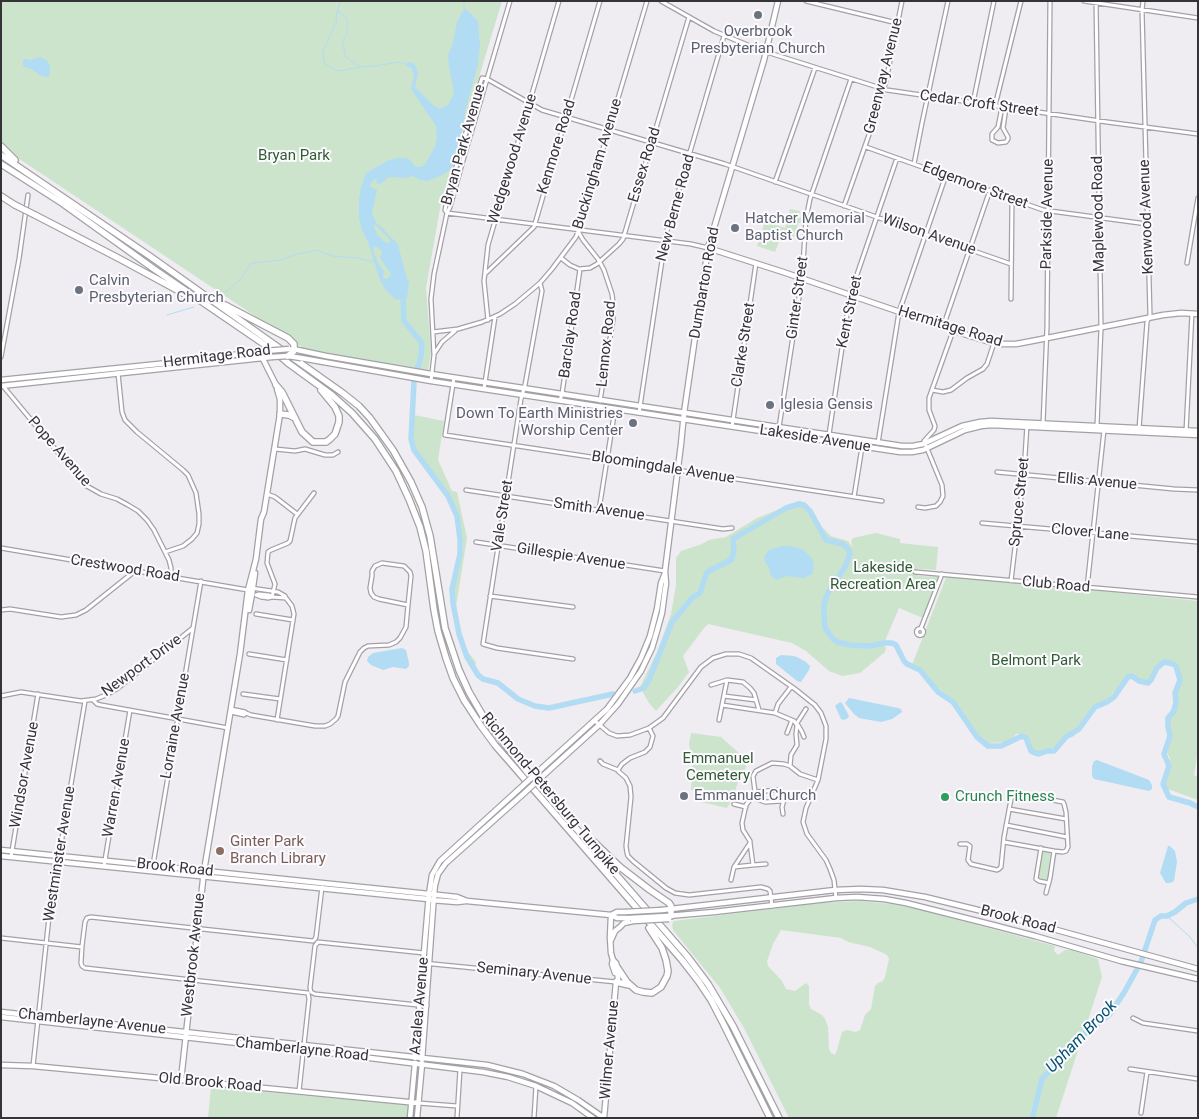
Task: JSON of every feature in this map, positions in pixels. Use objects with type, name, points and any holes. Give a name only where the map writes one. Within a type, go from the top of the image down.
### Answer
[{"type":"highway","points":[[1,146],[25,171]]},
{"type":"highway","name":"Richmond-Petersburg Turnpike","points":[[1,155],[207,296],[344,394],[370,418],[393,450],[411,482],[422,507],[430,536],[445,628],[459,670],[483,716],[528,773],[687,956],[708,984],[734,1026],[779,1118]]},
{"type":"highway","name":"Richmond-Petersburg Turnpike","points":[[1,164],[62,203],[274,351],[332,394],[375,439],[404,486],[420,527],[426,551],[441,644],[453,678],[472,713],[495,745],[689,969],[708,996],[724,1025],[768,1118]]},
{"type":"highway","points":[[1,196],[220,314]]},
{"type":"highway","points":[[207,296],[285,336],[293,342],[291,352]]},
{"type":"highway","points":[[276,385],[282,392],[302,432],[313,442],[326,442],[338,429],[339,416],[325,394],[305,375]]},
{"type":"highway","points":[[280,414],[295,418]]},
{"type":"highway","points":[[572,822],[620,867],[669,903],[670,915]]},
{"type":"highway","points":[[616,982],[629,985],[639,991],[652,993],[661,987],[667,976],[664,953],[646,919]]},
{"type":"highway","points":[[617,967],[629,985]]},
{"type":"main road","name":"Dumbarton Road","points":[[434,897],[437,878],[442,867],[597,723],[625,686],[641,658],[650,636],[665,571],[683,419],[708,248],[766,52],[778,1]]},
{"type":"main road","name":"Hermitage Road","points":[[708,248],[802,278],[953,331],[994,343],[1008,345],[1168,314],[1198,314]]},
{"type":"main road","name":"Hermitage Road","points":[[2,384],[262,352],[291,352],[326,356],[431,374]]},
{"type":"main road","name":"Westbrook Avenue","points":[[180,1080],[204,874],[251,591],[261,519],[264,512],[280,414],[280,395],[262,358],[262,352]]},
{"type":"main road","name":"Hermitage Road","points":[[118,371],[272,357],[291,352],[301,358],[431,381]]},
{"type":"main road","name":"Lakeside Avenue","points":[[431,374],[878,443],[926,446]]},
{"type":"main road","name":"Lakeside Avenue","points":[[431,381],[862,447],[907,452],[976,427],[992,425],[1097,426],[1104,428]]},
{"type":"main road","name":"Lakeside Avenue","points":[[1043,425],[1198,435]]},
{"type":"main road","name":"Lakeside Avenue","points":[[1186,433],[1198,431]]},
{"type":"main road","name":"Dumbarton Road","points":[[428,897],[432,875],[440,861],[519,794]]},
{"type":"main road","name":"Brook Road","points":[[1,850],[12,854],[55,861],[105,864],[428,897],[457,897],[467,901],[611,915],[631,920],[771,897],[835,890],[883,890],[916,895],[1072,934],[1198,969]]},
{"type":"main road","name":"Brook Road","points":[[1,856],[12,854],[59,856],[105,864]]},
{"type":"main road","name":"Azalea Avenue","points":[[410,1118],[428,897]]},
{"type":"main road","name":"Azalea Avenue","points":[[417,1118],[434,897]]},
{"type":"main road","name":"Brook Road","points":[[611,915],[617,912],[662,910],[670,915],[684,915],[836,898],[868,898],[900,902],[1198,980]]},
{"type":"main road","name":"Wilmer Avenue","points":[[611,915],[610,942],[616,982]]},
{"type":"main road","points":[[610,942],[615,931],[631,920]]},
{"type":"main road","name":"Wilmer Avenue","points":[[604,1118],[618,977],[616,963],[612,960]]},
{"type":"main road","name":"Chamberlayne Avenue","points":[[1,1012],[38,1018]]},
{"type":"main road","name":"Chamberlayne Road","points":[[1,1017],[38,1018],[415,1060]]},
{"type":"main road","points":[[415,1060],[496,1074],[536,1086],[572,1103],[593,1118]]},
{"type":"main road","points":[[422,1061],[481,1064],[523,1074],[564,1092],[604,1118]]},
{"type":"main road","name":"Old Brook Road","points":[[1,1065],[33,1066],[418,1103]]},
{"type":"street","name":"Bryan Park Avenue","points":[[431,381],[434,355],[431,299],[434,274],[447,213],[444,210],[480,84],[482,78],[487,79],[510,1]]},
{"type":"street","name":"Wedgewood Avenue","points":[[488,320],[484,274],[488,245],[559,1]]},
{"type":"street","name":"Kenmore Road","points":[[484,274],[535,224],[600,1]]},
{"type":"street","name":"Buckingham Avenue","points":[[433,332],[458,329],[488,320],[522,299],[540,283],[576,237],[647,1]]},
{"type":"street","name":"Cedar Croft Street","points":[[661,1],[724,36],[766,52],[884,89],[1198,134]]},
{"type":"street","points":[[806,1],[897,24]]},
{"type":"street","name":"Greenway Avenue","points":[[844,206],[866,147],[884,89],[902,1]]},
{"type":"street","points":[[914,164],[948,1]]},
{"type":"street","points":[[973,103],[994,1]]},
{"type":"street","points":[[995,106],[1021,1]]},
{"type":"street","name":"Parkside Avenue","points":[[1043,425],[1046,339],[1050,1]]},
{"type":"street","points":[[1084,1],[1198,18]]},
{"type":"street","name":"Kenwood Avenue","points":[[1139,430],[1147,322],[1150,314],[1143,1]]},
{"type":"street","name":"Maplewood Road","points":[[1096,2],[1101,328],[1097,426]]},
{"type":"street","name":"Essex Road","points":[[580,269],[590,268],[600,262],[619,244],[624,236],[689,17]]},
{"type":"street","name":"New Berne Road","points":[[639,412],[665,241],[724,36]]},
{"type":"street","points":[[775,182],[816,68]]},
{"type":"street","name":"Wilson Avenue","points":[[487,79],[542,110],[732,167],[1011,264]]},
{"type":"street","name":"Ginter Street","points":[[778,434],[802,278],[806,219],[811,194],[851,79]]},
{"type":"street","points":[[1004,107],[1003,128],[1008,139],[1006,142],[998,143],[994,142],[992,134],[998,127],[1004,107]]},
{"type":"street","name":"Edgemore Street","points":[[866,147],[1048,210],[1147,224]]},
{"type":"street","name":"Kent Street","points":[[828,441],[850,295],[897,158]]},
{"type":"street","points":[[878,449],[898,312],[946,175]]},
{"type":"street","points":[[943,327],[990,190]]},
{"type":"street","points":[[1,357],[19,259],[28,195]]},
{"type":"street","points":[[1187,263],[1198,198]]},
{"type":"street","points":[[1011,299],[1012,199]]},
{"type":"street","points":[[447,213],[708,248]]},
{"type":"street","name":"Lennox Road","points":[[579,230],[583,240],[600,262],[612,294],[613,310],[599,406]]},
{"type":"street","points":[[561,258],[570,265],[580,269]]},
{"type":"street","name":"Clarke Street","points":[[732,427],[756,263]]},
{"type":"street","name":"Barclay Road","points":[[560,400],[580,269]]},
{"type":"street","name":"Vale Street","points":[[540,283],[542,291],[522,395],[483,644],[497,648],[573,659]]},
{"type":"street","points":[[1186,433],[1192,313]]},
{"type":"street","points":[[484,389],[495,316]]},
{"type":"street","name":"Buckingham Avenue","points":[[434,355],[444,339],[458,329]]},
{"type":"street","points":[[918,508],[936,506],[940,502],[944,491],[925,439],[934,430],[935,426],[929,406],[929,396],[953,331]]},
{"type":"street","points":[[932,390],[948,391],[983,369],[987,364],[994,343]]},
{"type":"street","points":[[118,371],[122,412],[125,420],[136,432],[183,470],[196,493],[199,514],[197,533],[183,546],[165,552]]},
{"type":"street","points":[[453,384],[454,378]]},
{"type":"street","name":"Pope Avenue","points":[[2,384],[91,489],[128,505],[151,526],[171,565],[171,576]]},
{"type":"street","name":"Bloomingdale Avenue","points":[[453,384],[445,435],[882,501]]},
{"type":"street","points":[[599,510],[615,409]]},
{"type":"street","name":"Spruce Street","points":[[1011,581],[1024,475],[1027,425]]},
{"type":"street","points":[[1087,588],[1104,428]]},
{"type":"street","points":[[854,497],[862,447]]},
{"type":"street","points":[[274,449],[295,451],[305,449],[325,455],[338,452]]},
{"type":"street","name":"Ellis Avenue","points":[[997,472],[1198,490]]},
{"type":"street","name":"Smith Avenue","points":[[466,490],[723,529],[732,528]]},
{"type":"street","points":[[271,596],[275,584],[267,562],[268,552],[290,541],[297,514],[314,493]]},
{"type":"street","points":[[267,494],[275,497],[297,514]]},
{"type":"street","name":"Clover Lane","points":[[982,524],[1198,542]]},
{"type":"street","name":"Gillespie Avenue","points":[[476,542],[665,571]]},
{"type":"street","name":"Crestwood Road","points":[[1,548],[251,591]]},
{"type":"street","points":[[231,711],[318,726],[326,726],[334,722],[339,712],[346,680],[360,652],[368,646],[394,643],[404,633],[406,627],[411,574],[406,567],[380,563],[373,567],[370,591],[375,598],[408,605]]},
{"type":"street","points":[[122,568],[124,579]]},
{"type":"street","points":[[1,610],[10,609],[59,617],[72,616],[86,610],[135,571]]},
{"type":"street","name":"Club Road","points":[[915,572],[1198,598]]},
{"type":"street","points":[[921,628],[942,574]]},
{"type":"street","name":"Lorraine Avenue","points":[[152,869],[200,581]]},
{"type":"street","points":[[251,591],[274,591],[283,594],[293,608],[293,620],[277,720]]},
{"type":"street","points":[[251,591],[258,596],[267,598],[271,596],[286,598]]},
{"type":"street","points":[[490,596],[573,607]]},
{"type":"street","points":[[256,614],[293,620]]},
{"type":"street","name":"Newport Drive","points":[[1,696],[22,692],[72,700],[93,700],[114,691],[193,628]]},
{"type":"street","points":[[249,654],[287,660]]},
{"type":"street","points":[[597,723],[612,734],[621,736],[641,732],[650,728],[662,718],[701,667],[710,659],[722,654],[739,654],[751,658],[815,705],[825,722],[826,739],[818,780],[806,808],[804,826],[809,838],[828,865],[832,875],[836,898]]},
{"type":"street","points":[[719,720],[727,680]]},
{"type":"street","points":[[712,685],[727,680],[743,682],[754,693],[758,710]]},
{"type":"street","points":[[775,713],[778,704],[790,687]]},
{"type":"street","name":"Windsor Avenue","points":[[12,854],[38,694]]},
{"type":"street","points":[[243,694],[280,700]]},
{"type":"street","points":[[724,696],[756,700]]},
{"type":"street","points":[[93,700],[99,705],[228,728]]},
{"type":"street","name":"Westminster Avenue","points":[[33,1066],[55,861],[59,856],[85,701]]},
{"type":"street","points":[[722,705],[775,713],[797,724],[804,737]]},
{"type":"street","points":[[790,766],[791,755],[798,745],[797,724],[806,709]]},
{"type":"street","name":"Warren Avenue","points":[[105,864],[130,710]]},
{"type":"street","points":[[787,733],[792,720]]},
{"type":"street","points":[[618,770],[625,761],[645,752],[650,747],[652,736],[650,728]]},
{"type":"street","points":[[600,761],[618,770],[626,778],[630,786],[631,797],[626,851],[633,861],[675,893],[689,895],[761,887],[768,889],[770,892],[772,906]]},
{"type":"street","points":[[753,865],[750,843],[742,824],[746,807],[755,792],[753,776],[756,771],[772,763],[790,766],[800,774],[818,780]]},
{"type":"street","points":[[755,792],[777,790],[785,795],[782,807],[783,814]]},
{"type":"street","points":[[960,844],[970,846],[969,863],[998,870],[1001,867],[1006,825],[1011,796],[1014,793],[1063,802],[1065,805],[1068,847],[1066,851],[1054,851],[1004,842]]},
{"type":"street","points":[[752,797],[765,802],[782,801],[784,799]]},
{"type":"street","points":[[734,804],[746,807]]},
{"type":"street","points":[[1009,809],[1066,819]]},
{"type":"street","points":[[1006,825],[1067,837]]},
{"type":"street","points":[[731,880],[734,867],[750,843]]},
{"type":"street","points":[[1041,848],[1036,879],[1048,883]]},
{"type":"street","points":[[1046,893],[1054,851]]},
{"type":"street","points":[[734,867],[766,864]]},
{"type":"street","points":[[299,1091],[322,886]]},
{"type":"street","points":[[426,1006],[85,968],[81,962],[82,947],[85,922],[89,917],[430,954]]},
{"type":"street","points":[[1,938],[82,947]]},
{"type":"street","name":"Seminary Avenue","points":[[423,962],[616,982]]},
{"type":"street","points":[[1133,1018],[1143,1024],[1198,1031]]},
{"type":"street","points":[[457,1118],[460,1069]]},
{"type":"street","points":[[1130,1070],[1198,1079]]},
{"type":"street","points":[[1141,1113],[1147,1072]]},
{"type":"street","points":[[534,1118],[536,1086]]},
{"type":"street","points":[[418,1103],[457,1106]]},
{"type":"green space","name":"Bryan Park","points":[[1,1],[502,1],[441,203],[426,288],[431,352],[428,370],[306,350],[15,156],[1,140]]},
{"type":"green space","points":[[790,209],[800,211],[799,217],[804,218],[802,222],[798,223],[795,237],[782,234],[775,252],[757,246],[765,221],[785,228]]},
{"type":"green space","points":[[414,415],[444,421],[438,460],[452,491],[457,492],[467,538],[455,613],[464,645],[476,662],[475,668],[469,661],[460,640],[451,595],[463,545],[456,519],[456,510],[432,472],[413,450]]},
{"type":"green space","name":"Lakeside Recreation Area","points":[[800,501],[808,505],[822,527],[831,536],[848,541],[853,547],[851,541],[853,538],[876,533],[900,539],[900,543],[938,547],[936,570],[918,569],[918,576],[939,577],[923,618],[899,608],[883,643],[886,648],[885,652],[860,673],[842,676],[829,671],[806,651],[792,643],[708,624],[683,656],[689,672],[656,711],[640,687],[657,652],[671,614],[676,585],[676,558],[681,551],[709,540],[726,537],[757,518]]},
{"type":"green space","name":"Belmont Park","points":[[947,575],[1198,601],[1198,750],[1194,775],[1198,777],[1198,800],[1165,788],[1163,782],[1170,766],[1170,758],[1167,753],[1168,718],[1174,701],[1173,692],[1181,679],[1176,667],[1171,664],[1167,663],[1158,666],[1148,684],[1132,675],[1113,693],[1108,701],[1098,704],[1074,736],[1042,753],[1034,753],[1030,749],[1026,738],[1019,734],[1016,734],[1010,742],[987,743],[982,740],[970,727],[952,699],[912,665]]},
{"type":"green space","name":"Emmanuel Cemetery","points":[[691,733],[721,737],[739,753],[748,756],[744,774],[738,782],[727,808],[701,802],[701,790],[691,790],[693,762],[689,744]]},
{"type":"green space","points":[[1044,850],[1051,855],[1048,878],[1045,880],[1039,879],[1037,876],[1039,875]]},
{"type":"green space","points":[[860,901],[892,904],[922,910],[1055,946],[1054,951],[1058,955],[1065,950],[1072,950],[1098,959],[1102,977],[1056,1118],[789,1118],[744,1028],[720,988],[673,930],[672,924],[674,921],[819,903]],"holes":[[[781,930],[841,938],[848,942],[870,947],[887,955],[889,959],[885,977],[883,981],[875,986],[871,1009],[865,1015],[860,1030],[856,1032],[847,1030],[842,1032],[835,1055],[829,1049],[828,1027],[825,1019],[822,1015],[811,1009],[809,1004],[809,986],[806,983],[795,991],[786,989],[782,981],[768,966],[767,961],[773,944]]]},
{"type":"green space","points":[[211,1087],[408,1105],[407,1118],[208,1118]]},
{"type":"water","points":[[464,9],[467,10],[478,21],[480,45],[478,64],[453,166],[442,175],[428,181],[420,180],[413,176],[407,178],[388,177],[381,184],[376,182],[377,179],[374,179],[369,186],[377,190],[373,216],[377,224],[398,245],[407,279],[409,280],[407,298],[396,300],[385,289],[380,280],[368,242],[362,230],[359,218],[361,187],[366,173],[389,160],[405,158],[409,159],[416,167],[422,167],[435,147],[437,138],[436,126],[411,89],[414,76],[412,69],[406,65],[408,62],[414,63],[418,74],[415,87],[434,106],[440,109],[448,105],[454,93],[448,56],[453,43],[457,22]],"holes":[[[375,224],[390,240],[390,242],[385,242],[377,234],[374,227]],[[374,246],[382,252],[380,258],[391,274],[389,278],[383,278],[384,271],[373,251]]]},
{"type":"water","points":[[40,57],[50,65],[50,74],[47,77],[41,76],[23,66],[24,59],[31,60]]},
{"type":"water","points":[[782,546],[791,546],[804,550],[813,560],[814,569],[812,574],[804,578],[786,576],[777,580],[771,576],[764,557],[769,550]]},
{"type":"water","points":[[402,648],[406,650],[409,663],[406,669],[393,667],[383,670],[371,665],[367,661],[368,657],[373,653]]},
{"type":"water","points":[[781,655],[794,656],[810,666],[801,682],[797,681],[776,664],[776,658]]},
{"type":"water","points":[[849,698],[898,708],[902,712],[892,719],[881,722],[859,718],[845,703]]},
{"type":"water","points":[[840,702],[849,716],[844,720],[841,719],[835,706]]},
{"type":"water","points":[[1097,760],[1149,780],[1152,789],[1149,791],[1094,779],[1092,776],[1092,766],[1094,761]]},
{"type":"water","points":[[1168,846],[1175,851],[1177,862],[1174,881],[1166,883],[1160,873]]},
{"type":"waterway","points":[[341,1],[337,11],[336,23],[323,51],[324,63],[338,71],[398,62],[407,64]]},
{"type":"waterway","points":[[464,1],[464,9]]},
{"type":"waterway","points":[[338,11],[345,16],[347,21],[347,34],[342,42],[346,57],[360,67]]},
{"type":"waterway","points":[[219,295],[240,280],[250,264],[253,263],[280,260],[317,250],[332,256],[358,258],[374,262]]},
{"type":"waterway","name":"Upham Brook","points":[[403,299],[404,321],[422,343],[418,367]]},
{"type":"waterway","points":[[167,315],[194,307]]},
{"type":"waterway","name":"Upham Brook","points":[[414,382],[411,439],[414,450],[448,496],[457,516],[460,554],[452,589],[453,603],[459,634],[467,657],[478,675],[483,679],[498,683],[518,699],[535,706],[549,708],[613,694]]},
{"type":"waterway","name":"Upham Brook","points":[[635,691],[644,688],[649,680],[672,622],[692,598],[700,593],[707,572],[731,560],[734,552],[733,539],[786,508],[799,504],[804,505],[810,511],[826,540],[843,544],[850,554],[845,567],[832,586],[824,604],[825,628],[833,639],[850,645],[870,646],[884,643],[896,645],[904,661],[920,670],[938,692],[953,702],[977,737],[988,746],[1001,746],[1022,736],[1026,738],[1031,751],[1035,753],[1054,751],[1066,737],[1079,729],[1095,707],[1114,697],[1128,677],[1132,676],[1139,681],[1148,683],[1157,668],[1164,662],[1176,666],[1180,680],[1175,693],[1174,711],[1168,718],[1170,736],[1164,754],[1169,766],[1163,784],[1169,797],[1198,807]]},
{"type":"waterway","name":"Upham Brook","points":[[1032,1118],[1042,1079],[1077,1040],[1110,1014],[1141,962],[1155,920],[1161,916],[1167,916],[1186,903],[1198,899]]},
{"type":"waterway","points":[[1167,916],[1190,937],[1198,948]]},
{"type":"place","name":"Overbrook Presbyterian Church","points":[[758,15]]},
{"type":"place","name":"Hatcher Memorial Baptist Church","points":[[735,228]]},
{"type":"place","name":"Calvin Presbyterian Church","points":[[79,290]]},
{"type":"place","name":"Iglesia Gensis","points":[[770,405]]},
{"type":"place","name":"Down To Earth Ministries Worship Center","points":[[633,423]]},
{"type":"place","name":"Emmanuel Church","points":[[684,796]]},
{"type":"place","name":"Crunch Fitness","points":[[945,797]]},
{"type":"place","name":"Ginter Park Branch Library","points":[[220,851]]}]
